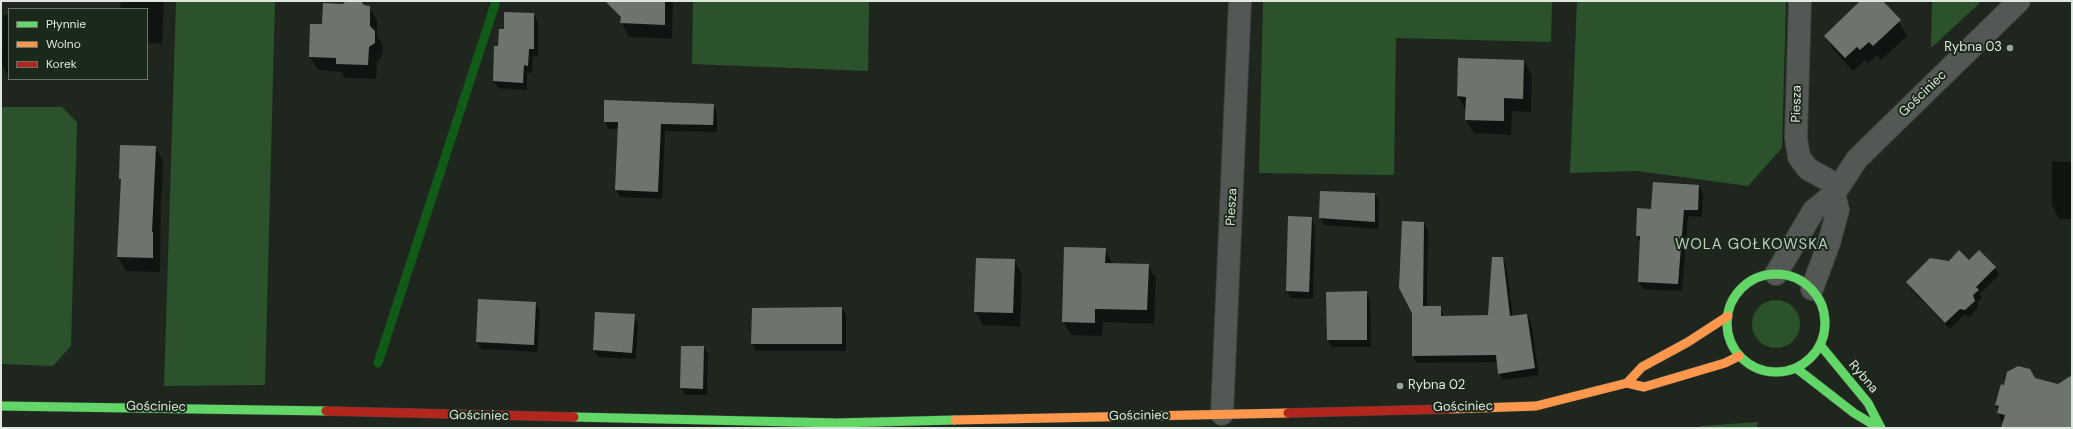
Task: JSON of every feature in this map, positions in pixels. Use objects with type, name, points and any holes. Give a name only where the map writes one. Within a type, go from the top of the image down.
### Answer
[{"type":"street","name":"Piesza","points":[[1222,414],[1240,1]]},
{"type":"street","name":"Piesza","points":[[1800,1],[1796,138],[1799,157],[1808,169],[1836,190]]},
{"type":"street","name":"Gościniec","points":[[1776,274],[1814,210],[1836,190],[1857,159],[2019,1]]},
{"type":"street","points":[[1812,290],[1829,243],[1838,210],[1836,190]]},
{"type":"street","points":[[1776,274],[1789,276],[1801,281],[1812,290],[1821,303],[1825,318],[1825,334],[1821,346],[1808,359],[1796,368],[1781,372],[1766,371],[1752,366],[1740,356],[1732,346],[1728,331],[1728,316],[1732,303],[1750,282],[1762,277],[1776,274]]},
{"type":"street","points":[[1627,383],[1642,367],[1688,342],[1728,316]]},
{"type":"street","name":"Rybna","points":[[1821,346],[1868,403],[1880,428]]},
{"type":"street","name":"Gościniec","points":[[1,406],[143,407],[837,424],[1536,406],[1627,383],[1644,387],[1725,363],[1740,356]]},
{"type":"street","name":"Rybna","points":[[1796,368],[1854,413],[1880,428]]},
{"type":"green space","points":[[176,1],[275,1],[265,385],[164,386]]},
{"type":"green space","points":[[693,1],[869,1],[868,71],[692,64]]},
{"type":"green space","points":[[1263,1],[1552,1],[1551,42],[1396,38],[1394,175],[1259,173]]},
{"type":"green space","points":[[1577,1],[1786,1],[1782,148],[1748,186],[1637,171],[1570,173]]},
{"type":"green space","points":[[1932,1],[1982,1],[1931,48]]},
{"type":"green space","points":[[1,107],[62,107],[77,122],[71,346],[53,366],[1,364]]},
{"type":"green space","points":[[1771,300],[1781,300],[1793,307],[1800,319],[1800,329],[1793,341],[1781,348],[1771,348],[1763,344],[1756,337],[1752,329],[1752,319],[1756,311],[1763,304]]},
{"type":"green space","points":[[1758,422],[1757,428],[1700,428],[1700,426]]},
{"type":"building","points":[[346,1],[361,1],[364,5],[370,6],[370,26],[375,31],[375,43],[369,47],[368,65],[336,64],[336,58],[309,57],[310,24],[322,24],[323,3],[343,4]]},
{"type":"building","points":[[605,1],[665,1],[665,25],[620,23],[621,17]]},
{"type":"building","points":[[1860,1],[1883,1],[1901,20],[1873,46],[1869,42],[1860,50],[1857,47],[1845,58],[1824,36]]},
{"type":"building","points":[[504,12],[534,13],[534,49],[529,49],[528,66],[524,65],[523,83],[493,81],[494,46],[498,46],[499,29],[504,29]]},
{"type":"building","points":[[1458,58],[1524,60],[1523,99],[1504,98],[1504,121],[1465,120],[1466,97],[1457,96]]},
{"type":"building","points":[[604,100],[714,104],[713,125],[661,124],[658,192],[615,190],[618,122],[604,122]]},
{"type":"building","points":[[120,145],[156,146],[152,232],[153,258],[117,257],[121,179],[119,179]]},
{"type":"building","points":[[1653,182],[1699,185],[1698,210],[1684,210],[1678,284],[1638,282],[1640,236],[1636,236],[1637,208],[1651,209]]},
{"type":"building","points":[[1320,191],[1375,193],[1375,222],[1319,218]]},
{"type":"building","points":[[1288,216],[1312,217],[1309,292],[1286,291]]},
{"type":"building","points":[[1402,221],[1424,222],[1423,306],[1441,306],[1441,316],[1488,315],[1492,257],[1503,257],[1510,316],[1527,314],[1535,368],[1498,374],[1496,355],[1412,356],[1412,313],[1399,288]]},
{"type":"building","points":[[1064,247],[1106,248],[1105,263],[1149,264],[1147,310],[1095,309],[1095,323],[1062,322]]},
{"type":"building","points":[[1959,250],[1969,260],[1979,250],[1996,267],[1976,287],[1979,290],[1973,295],[1975,301],[1965,310],[1960,309],[1945,323],[1906,282],[1930,258],[1949,261]]},
{"type":"building","points":[[976,258],[1015,259],[1013,313],[974,312]]},
{"type":"building","points":[[1367,291],[1367,340],[1327,340],[1326,292]]},
{"type":"building","points":[[478,299],[536,302],[534,345],[476,342]]},
{"type":"building","points":[[842,307],[842,344],[751,344],[752,308]]},
{"type":"building","points":[[595,312],[635,314],[632,353],[593,350]]},
{"type":"building","points":[[681,346],[704,346],[703,389],[680,388]]},
{"type":"building","points":[[2018,366],[2030,369],[2035,378],[2058,384],[2072,375],[2072,428],[2001,428],[2005,415],[1997,413],[1999,406],[1995,405],[2001,384],[2004,385],[2007,372]]},
{"type":"waterway","points":[[378,363],[496,1]]},
{"type":"traffic: fast","points":[[1776,274],[1786,275],[1803,282],[1817,296],[1824,313],[1825,323],[1824,333],[1817,350],[1803,364],[1786,371],[1776,372],[1766,371],[1749,364],[1735,350],[1728,333],[1727,323],[1728,313],[1735,296],[1749,282],[1766,275],[1776,274]]},
{"type":"traffic: fast","points":[[1821,346],[1868,403],[1881,428]]},
{"type":"traffic: fast","points":[[1796,368],[1854,413],[1879,428]]},
{"type":"traffic: fast","points":[[1,406],[326,411]]},
{"type":"traffic: fast","points":[[574,417],[837,423],[955,420]]},
{"type":"traffic: slow","points":[[1627,383],[1642,367],[1688,342],[1728,316]]},
{"type":"traffic: slow","points":[[1450,409],[1536,406],[1627,383],[1644,387],[1725,363],[1739,356]]},
{"type":"traffic: slow","points":[[955,420],[1288,413]]},
{"type":"traffic: jam","points":[[1288,413],[1450,409]]},
{"type":"traffic: jam","points":[[326,411],[574,417]]},
{"type":"place","name":"Rybna 03","points":[[2010,48]]},
{"type":"place","name":"Rybna 02","points":[[1400,386]]},
{"type":"district","name":"WOLA GOŁKOWSKA","points":[[1752,245]]}]
